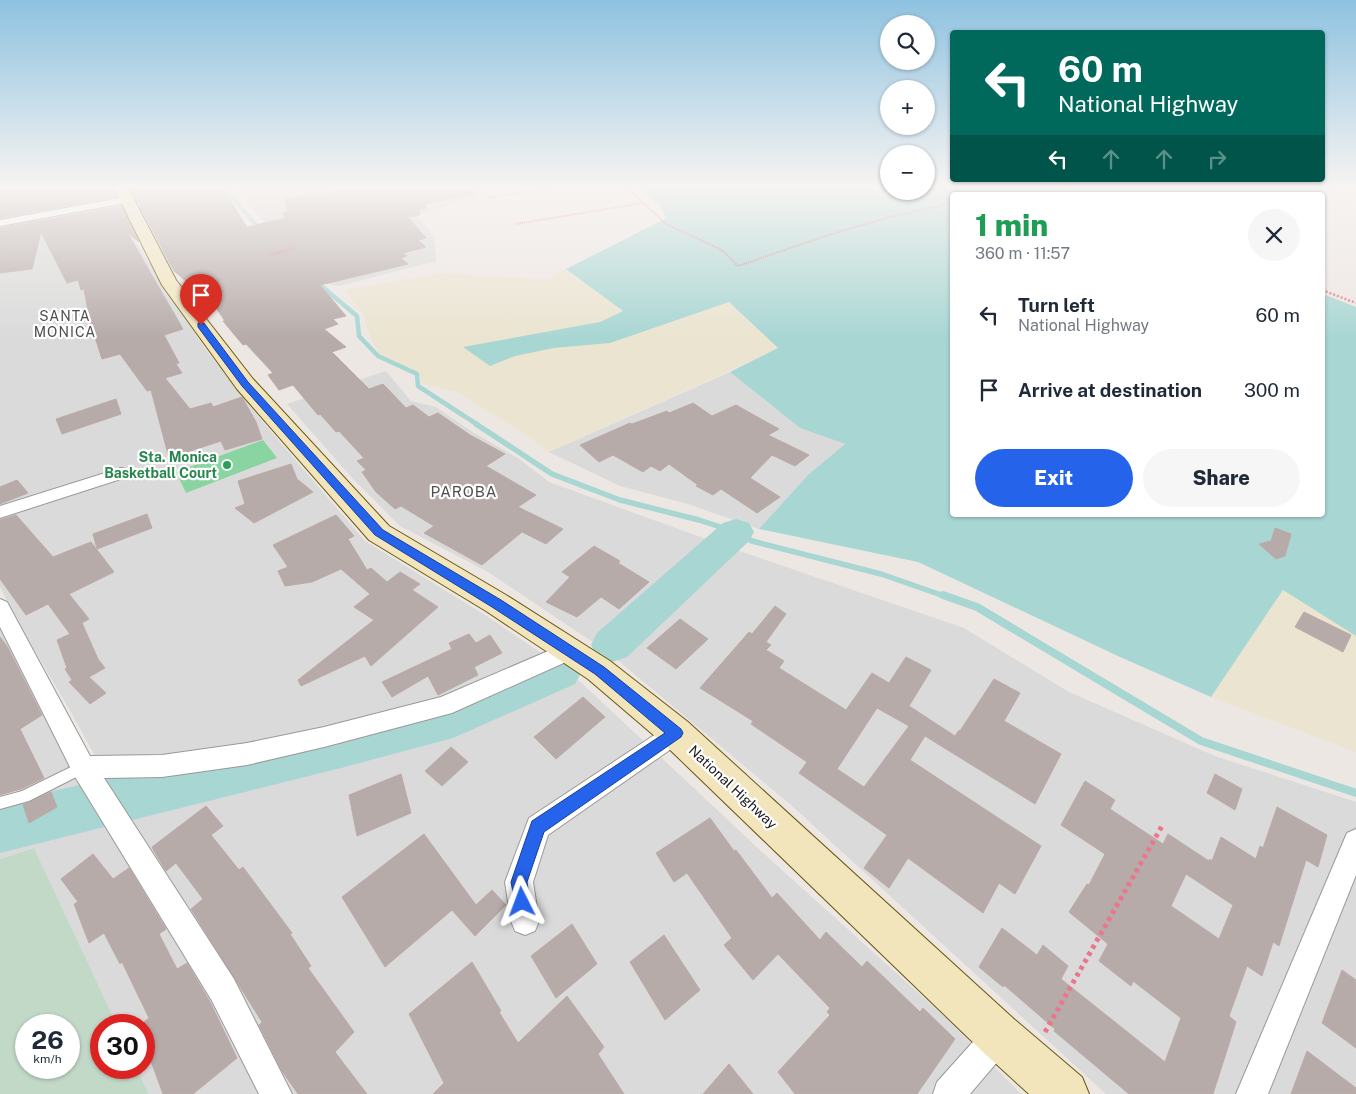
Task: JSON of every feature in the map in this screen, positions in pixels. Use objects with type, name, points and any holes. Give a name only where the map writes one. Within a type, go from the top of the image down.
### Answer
[{"type":"main road","name":"National Highway","points":[[146,237],[168,281],[245,384],[379,533],[496,603],[599,670],[676,733],[999,1036],[1065,1094]]},
{"type":"street","points":[[0,512],[121,473]]},
{"type":"street","points":[[0,607],[84,767],[223,990],[276,1094]]},
{"type":"street","points":[[84,767],[162,766],[248,754],[324,737],[444,706],[569,651]]},
{"type":"street","points":[[525,920],[519,882],[538,827],[676,733]]},
{"type":"street","points":[[1252,1094],[1356,842]]},
{"type":"street","points":[[949,1094],[999,1036]]},
{"type":"lane","points":[[0,803],[24,797],[84,767]]},
{"type":"path","points":[[694,237],[722,250],[738,266],[824,237]]},
{"type":"path","points":[[268,255],[296,248]]},
{"type":"path","points":[[1325,291],[1356,303]]},
{"type":"path","points":[[1028,1061],[1162,826]]},
{"type":"shaded area","points":[[0,237],[134,237],[206,350],[268,428],[365,541],[485,615],[571,673],[761,851],[945,1017],[1021,1094],[281,1094],[0,587]]},
{"type":"shaded area","points":[[276,237],[434,237],[436,261],[339,286],[324,283]]},
{"type":"shaded area","points":[[566,269],[623,310],[600,322],[515,356],[554,348],[610,343],[729,302],[778,349],[549,452],[526,435],[458,392],[423,384],[419,373],[380,355],[369,334],[363,314],[345,290],[441,273],[547,279]]},
{"type":"shaded area","name":"PAROBA","points":[[386,371],[411,401],[436,407],[471,431],[518,458],[549,482],[717,543],[597,645],[488,572],[400,526],[354,480],[287,404]]},
{"type":"shaded area","points":[[730,372],[800,428],[845,444],[809,474],[759,529],[688,504],[620,486],[549,452]]},
{"type":"shaded area","points":[[731,548],[964,628],[1069,692],[1215,756],[1356,802],[1356,1094],[1106,1094],[791,805],[614,657]]},
{"type":"shaded area","points":[[1283,590],[1356,636],[1356,752],[1211,697]]},
{"type":"shaded area","points":[[0,615],[160,900],[264,1094],[149,1094],[142,1079],[155,1079],[155,1014],[112,1014],[34,848],[0,859],[0,810],[15,806],[20,789],[0,755]]},
{"type":"green space","name":"Sta. Monica Basketball Court","points":[[263,440],[277,458],[186,493],[176,472]]},
{"type":"green space","points":[[34,848],[112,1014],[90,1014],[90,1079],[142,1079],[149,1094],[0,1094],[0,859]]},
{"type":"water","points":[[629,237],[950,237],[950,517],[1325,517],[1325,295],[1356,307],[1356,636],[1283,590],[1211,697],[1120,657],[918,562],[759,529],[809,474],[845,444],[800,428],[730,372],[778,348],[729,302],[610,343],[554,348],[515,356],[490,366],[463,347],[600,322],[623,311],[566,269]]},
{"type":"building","points":[[0,237],[40,237],[32,269],[0,273]]},
{"type":"building","points":[[44,237],[130,237],[183,329],[164,335],[179,363],[176,364],[182,373],[165,378],[190,409],[211,403],[213,407],[242,397],[256,422],[262,439],[225,450],[221,441],[169,458],[151,390],[147,391],[120,354],[102,359],[90,322],[84,289],[81,290],[78,280],[67,283]]},
{"type":"building","points":[[156,237],[425,237],[418,240],[426,247],[403,253],[407,256],[401,258],[408,264],[320,285],[346,316],[333,319],[338,324],[324,329],[346,347],[332,352],[369,389],[383,384],[406,408],[413,405],[429,417],[438,413],[470,435],[505,454],[486,466],[536,495],[518,507],[563,529],[546,544],[522,532],[482,565],[424,533],[434,526],[401,506],[395,509],[376,492],[362,472],[366,470],[357,461],[364,458],[339,431],[336,432],[320,414],[318,415],[293,385],[279,390],[268,375],[273,373],[246,344],[243,345],[223,321],[225,321],[206,293],[201,294],[174,271]]},
{"type":"building","points":[[116,399],[121,414],[62,434],[56,419]]},
{"type":"building","points":[[693,403],[712,416],[736,405],[779,429],[768,435],[809,455],[795,466],[772,455],[750,478],[780,497],[757,513],[721,489],[713,495],[696,486],[698,485],[669,464],[660,471],[651,466],[643,472],[613,455],[599,462],[580,445],[630,423],[632,424],[667,411],[669,413]]},
{"type":"building","points":[[291,464],[297,479],[313,492],[254,523],[235,508],[245,504],[238,481]]},
{"type":"building","points":[[17,480],[28,493],[0,504],[0,487]]},
{"type":"building","points":[[147,514],[152,528],[97,549],[93,534]]},
{"type":"building","points":[[16,515],[53,557],[91,542],[114,572],[69,594],[89,619],[82,623],[98,659],[105,668],[89,677],[106,693],[90,704],[69,682],[72,680],[65,669],[67,668],[57,640],[70,634],[48,604],[26,615],[0,579],[0,520]]},
{"type":"building","points":[[336,515],[354,536],[348,539],[367,570],[371,568],[387,582],[400,572],[420,584],[412,590],[438,607],[371,666],[365,656],[301,686],[298,680],[374,620],[354,607],[370,594],[341,569],[312,582],[285,586],[278,571],[288,567],[273,545]]},
{"type":"building","points":[[1275,528],[1291,534],[1285,556],[1276,559],[1259,544],[1271,541]]},
{"type":"building","points":[[594,546],[620,561],[618,563],[649,582],[619,609],[601,597],[577,617],[546,602],[570,577],[562,572]]},
{"type":"building","points":[[775,606],[786,614],[766,642],[771,645],[766,650],[784,661],[779,668],[846,710],[872,673],[889,683],[906,657],[931,670],[909,706],[955,736],[994,679],[1020,693],[1004,721],[1061,754],[1035,804],[925,736],[910,760],[1041,846],[1015,894],[999,883],[983,913],[908,858],[889,888],[864,868],[887,835],[799,773],[807,762],[751,724],[753,721],[700,688],[749,632],[752,634]],"holes":[[[877,708],[909,726],[864,787],[837,769]]]},
{"type":"building","points":[[1304,612],[1351,635],[1343,652],[1295,627]]},
{"type":"building","points":[[680,619],[708,639],[676,669],[647,648]]},
{"type":"building","points":[[469,634],[476,643],[490,635],[502,653],[474,667],[478,675],[438,695],[428,676],[392,697],[382,682],[452,649],[449,643]]},
{"type":"building","points":[[0,637],[7,646],[42,715],[20,729],[44,778],[21,789],[0,795]]},
{"type":"building","points":[[583,697],[605,717],[556,759],[534,737]]},
{"type":"building","points":[[451,747],[468,762],[442,786],[425,771]]},
{"type":"building","points":[[401,774],[411,813],[357,836],[349,795]]},
{"type":"building","points":[[1215,774],[1242,789],[1235,810],[1207,793]]},
{"type":"building","points":[[1085,781],[1115,800],[1110,809],[1163,844],[1168,834],[1209,861],[1210,859],[1212,861],[1221,837],[1256,859],[1260,846],[1263,848],[1277,807],[1327,835],[1318,867],[1306,860],[1279,946],[1273,942],[1262,976],[1247,966],[1229,1016],[1236,1022],[1213,1094],[1129,1094],[1054,1031],[1055,1029],[1004,985],[1003,987],[979,967],[1002,928],[1037,955],[1043,945],[1068,966],[1061,979],[1165,1062],[1181,1018],[1133,981],[1131,986],[1099,961],[1108,944],[1069,912],[1087,884],[1089,885],[1105,854],[1061,825]],"holes":[[[1186,874],[1233,905],[1219,939],[1171,906]]]},
{"type":"building","points":[[51,792],[57,807],[29,823],[23,805]]},
{"type":"building","points":[[206,806],[223,826],[211,835],[239,870],[243,867],[292,933],[290,934],[311,966],[308,968],[354,1032],[335,1052],[367,1094],[298,1094],[282,1071],[259,1025],[262,1022],[191,909],[203,899],[176,863],[166,871],[154,851],[152,847]]},
{"type":"building","points":[[710,818],[772,898],[777,893],[820,940],[826,932],[862,967],[867,961],[920,1012],[923,1008],[955,1039],[917,1094],[795,1094],[778,1072],[830,1015],[827,1012],[830,1008],[778,954],[753,980],[724,945],[732,938],[687,873],[674,882],[656,853]]},
{"type":"building","points":[[424,834],[476,905],[492,890],[506,905],[475,936],[452,910],[385,967],[342,897]]},
{"type":"building","points":[[93,854],[113,879],[129,868],[166,929],[159,934],[177,969],[187,963],[210,1002],[237,1058],[193,1094],[163,1094],[155,1072],[155,1014],[147,1014],[122,962],[120,964],[104,933],[89,943],[74,904],[78,902],[61,879]]},
{"type":"building","points":[[572,924],[597,964],[556,998],[531,956]]},
{"type":"building","points":[[664,935],[700,990],[665,1020],[630,962]]},
{"type":"building","points":[[472,962],[518,1043],[567,996],[604,1047],[598,1054],[624,1094],[433,1094],[444,1083],[409,1014]]},
{"type":"building","points":[[1342,970],[1356,980],[1356,1048],[1322,1023]]},
{"type":"building","points":[[1307,1051],[1356,1088],[1356,1094],[1291,1094]]},
{"type":"building","points":[[729,1064],[753,1094],[703,1094]]},
{"type":"waterway","points":[[314,280],[328,291]]},
{"type":"waterway","points":[[326,290],[357,316],[359,336],[378,356],[417,374],[418,386],[478,425]]},
{"type":"waterway","points":[[476,424],[552,474],[620,500],[699,520],[736,532],[752,541],[881,574],[947,597]]},
{"type":"waterway","points":[[612,645],[736,532]]},
{"type":"waterway","points":[[943,595],[977,607],[1201,741],[1356,793]]},
{"type":"waterway","points":[[0,828],[341,747],[453,718],[560,671]]},
{"type":"place","name":"Sta. Monica Basketball Court","points":[[227,465]]},
{"type":"district","name":"SANTA MONICA","points":[[65,324]]},
{"type":"district","name":"PAROBA","points":[[464,492]]},
{"type":"route","points":[[201,325],[245,384],[379,533],[496,603],[599,670],[676,733],[538,827],[519,882],[522,902]]}]
